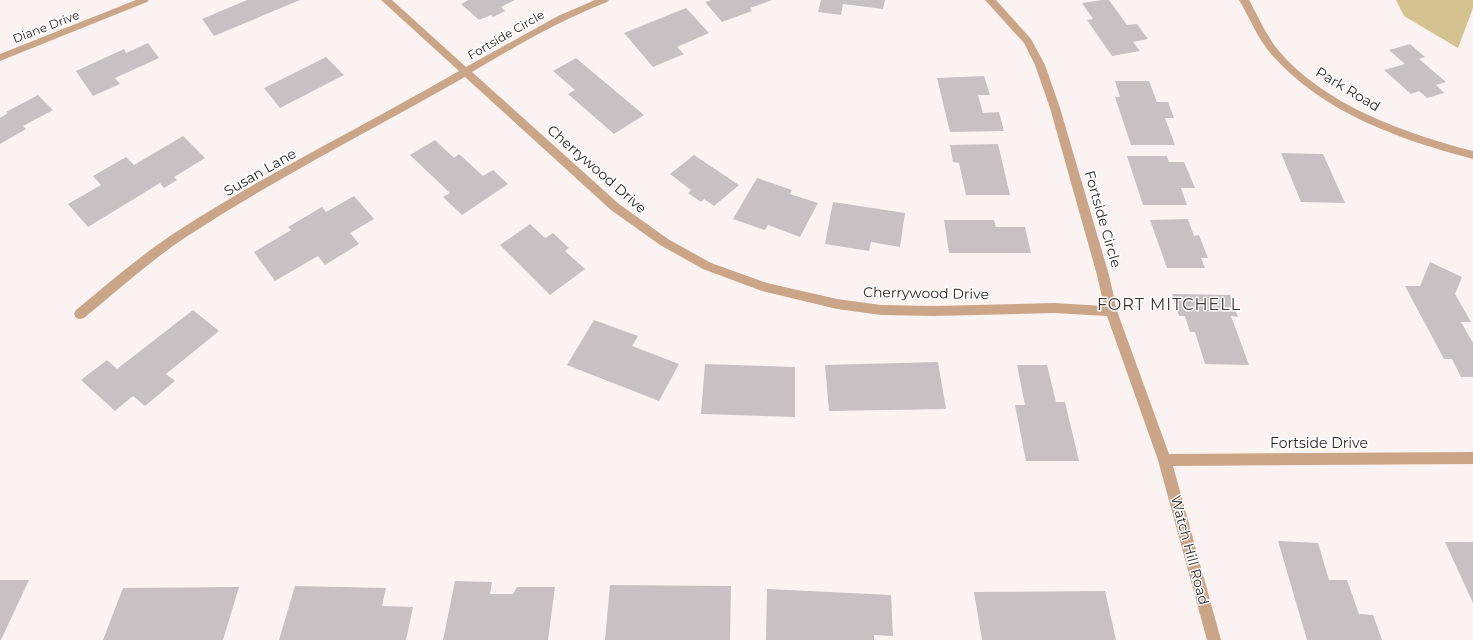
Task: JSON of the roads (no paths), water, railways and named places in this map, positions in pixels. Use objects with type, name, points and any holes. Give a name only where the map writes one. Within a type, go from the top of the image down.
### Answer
[{"type":"street","name":"Diane Drive","points":[[0,58],[144,0]]},
{"type":"street","name":"Cherrywood Drive","points":[[386,0],[615,207],[664,242],[707,266],[766,288],[837,304],[881,310],[934,311],[1054,308],[1111,310]]},
{"type":"street","name":"Fortside Circle","points":[[466,73],[541,29],[588,6],[604,0]]},
{"type":"street","name":"Fortside Circle","points":[[990,0],[1028,41],[1040,65],[1055,108],[1101,267],[1111,310],[1165,460]]},
{"type":"street","name":"Park Road","points":[[1244,0],[1274,52],[1310,85],[1362,117],[1414,138],[1473,155]]},
{"type":"street","name":"Susan Lane","points":[[80,314],[119,281],[181,235],[276,177],[466,73]]},
{"type":"street","name":"Fortside Drive","points":[[1165,460],[1473,458]]},
{"type":"street","name":"Watch Hill Road","points":[[1165,460],[1214,640]]},
{"type":"district","name":"FORT MITCHELL","points":[[1169,304]]}]
